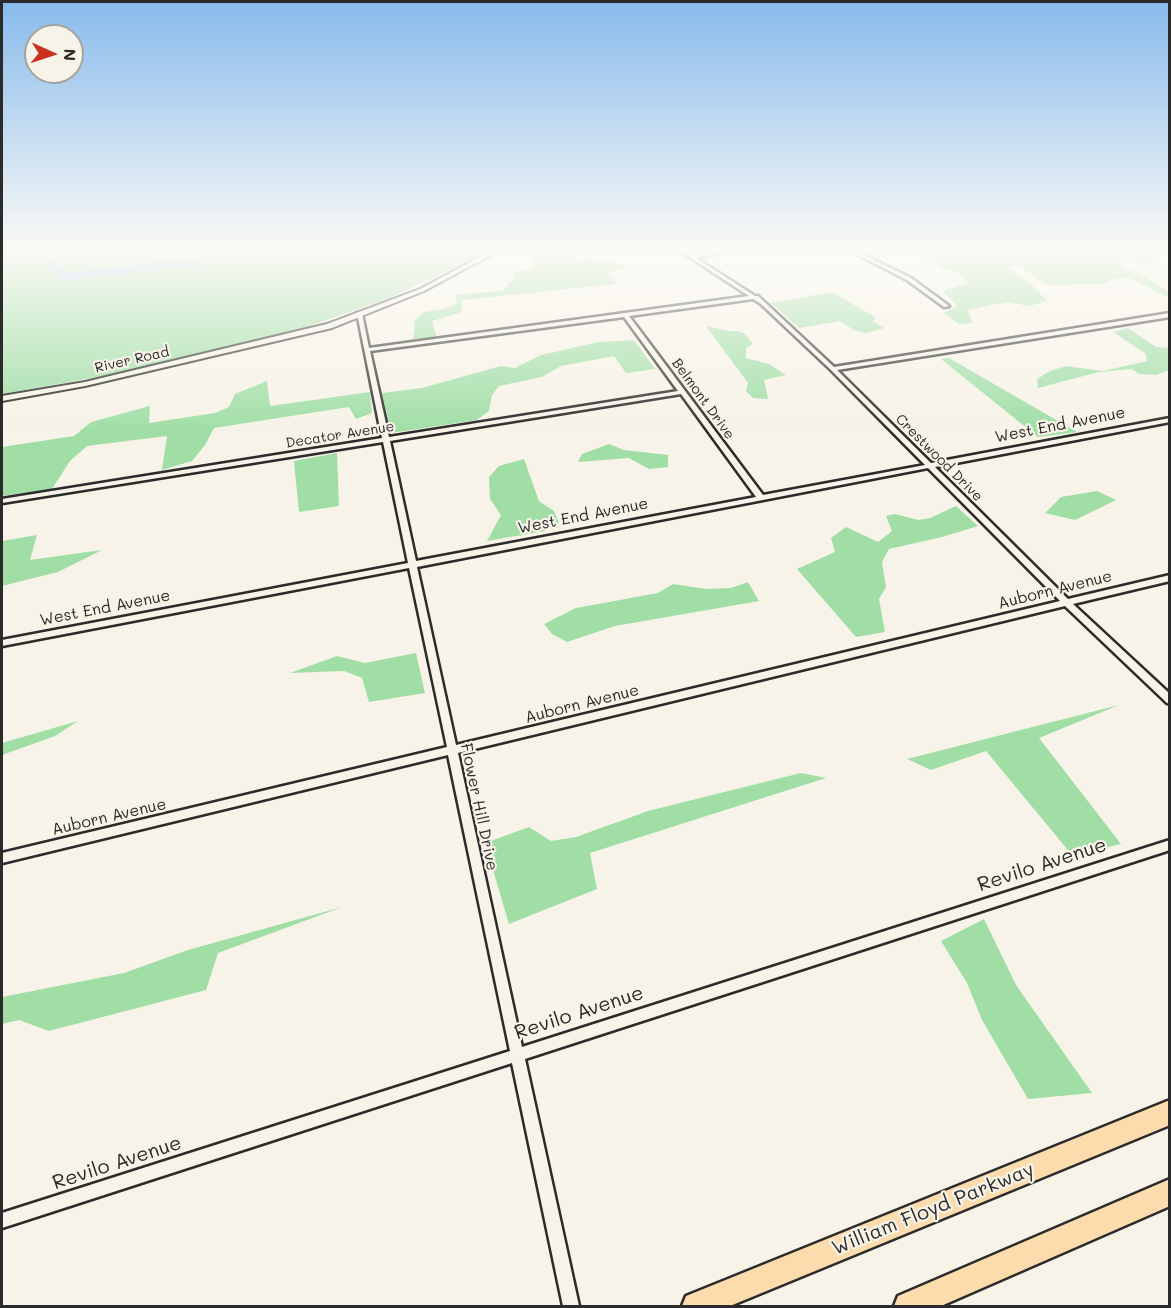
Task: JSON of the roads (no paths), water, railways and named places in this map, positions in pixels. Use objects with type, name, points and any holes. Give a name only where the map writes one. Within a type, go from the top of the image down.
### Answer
[{"type":"highway","name":"William Floyd Parkway","points":[[696,1306],[1170,1112]]},
{"type":"highway","points":[[909,1306],[1170,1192]]},
{"type":"street","name":"River Road","points":[[2,399],[75,386],[193,360],[329,326],[369,310]]},
{"type":"street","points":[[367,350],[667,310]]},
{"type":"street","name":"Crestwood Drive","points":[[770,310],[833,369],[1067,603],[1170,700]]},
{"type":"street","name":"Flower Hill Drive","points":[[359,314],[571,1306]]},
{"type":"street","points":[[833,369],[1170,315]]},
{"type":"street","name":"Belmont Drive","points":[[626,316],[760,497]]},
{"type":"street","name":"Decator Avenue","points":[[2,501],[683,392]]},
{"type":"street","name":"West End Avenue","points":[[2,643],[1170,420]]},
{"type":"street","name":"Auborn Avenue","points":[[2,858],[1170,578]]},
{"type":"street","name":"Revilo Avenue","points":[[2,1221],[1170,845]]}]
